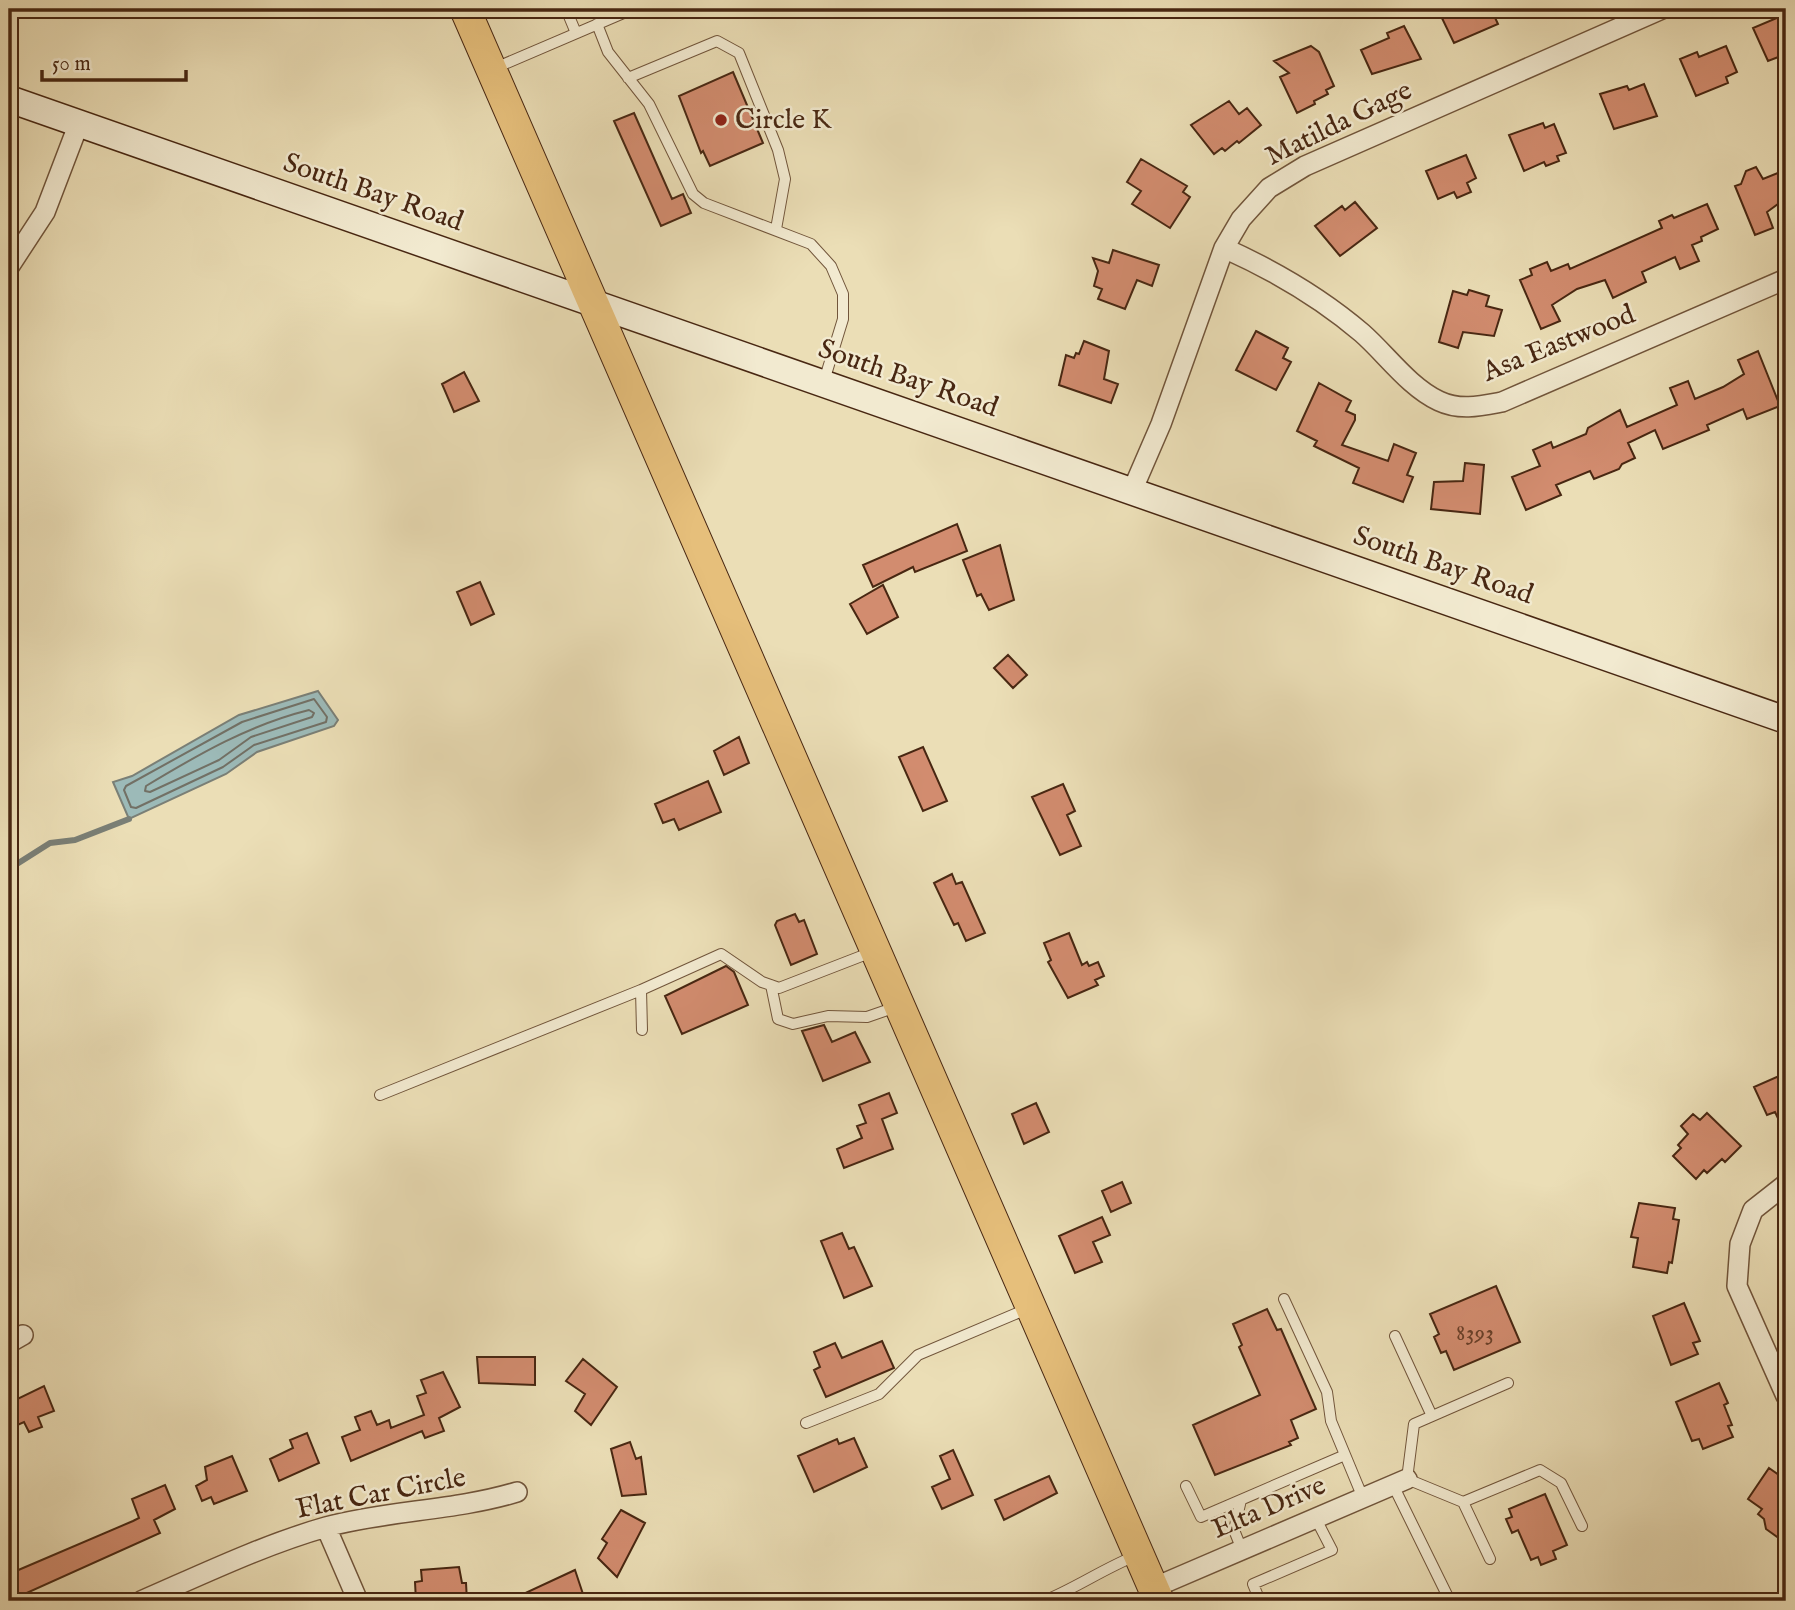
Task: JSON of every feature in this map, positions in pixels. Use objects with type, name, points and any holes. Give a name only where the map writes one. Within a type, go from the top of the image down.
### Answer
[{"type":"main road","points":[[465,9],[1156,1595]]},
{"type":"street","name":"Matilda Gage","points":[[1132,491],[1161,424],[1224,248],[1241,219],[1269,188],[1305,166],[1662,9]]},
{"type":"street","name":"South Bay Road","points":[[9,99],[1786,720]]},
{"type":"street","points":[[9,267],[45,212],[79,123]]},
{"type":"street","name":"Asa Eastwood","points":[[1224,248],[1262,265],[1301,288],[1361,332],[1424,392],[1457,407],[1477,407],[1502,402],[1786,279]]},
{"type":"street","points":[[1786,1184],[1753,1210],[1740,1244],[1737,1286],[1786,1396]]},
{"type":"street","name":"Elta Drive","points":[[1156,1595],[1242,1550],[1400,1482]]},
{"type":"street","name":"Flat Car Circle","points":[[141,1601],[239,1559],[326,1528],[394,1514],[482,1503],[517,1492]]},
{"type":"street","points":[[326,1528],[358,1601]]},
{"type":"lane","points":[[566,9],[576,33]]},
{"type":"lane","points":[[491,70],[633,9]]},
{"type":"lane","points":[[597,24],[608,52],[649,104],[693,194],[704,203],[811,244],[831,266],[843,295],[843,319],[823,383]]},
{"type":"lane","points":[[628,78],[717,41],[739,53],[778,150],[785,179],[776,229]]},
{"type":"lane","points":[[380,1095],[641,990],[721,954],[762,982],[779,988],[875,951]]},
{"type":"lane","points":[[771,985],[778,1019],[793,1024],[828,1016],[867,1017],[899,1006]]},
{"type":"lane","points":[[641,990],[642,1030]]},
{"type":"lane","points":[[1284,1299],[1327,1392],[1331,1421],[1363,1498]]},
{"type":"lane","points":[[806,1423],[879,1394],[918,1355],[1031,1308]]},
{"type":"lane","points":[[1395,1336],[1431,1414]]},
{"type":"lane","points":[[1450,1601],[1400,1482],[1413,1424],[1508,1383]]},
{"type":"lane","points":[[1186,1486],[1200,1517],[1345,1455]]},
{"type":"lane","points":[[1400,1482],[1463,1502],[1540,1470],[1561,1483],[1582,1525]]},
{"type":"lane","points":[[1241,1500],[1234,1530],[1242,1550]]},
{"type":"lane","points":[[1463,1502],[1490,1559]]},
{"type":"lane","points":[[1260,1601],[1253,1584],[1332,1550],[1315,1518]]},
{"type":"lane","points":[[1044,1601],[1069,1591],[1096,1572],[1139,1554]]},
{"type":"water","points":[[318,691],[338,720],[334,726],[257,752],[226,774],[129,819],[113,782],[132,776],[239,715]]},
{"type":"building","points":[[1453,9],[1491,9],[1498,24],[1454,43],[1440,14]]},
{"type":"building","points":[[1786,14],[1786,54],[1768,61],[1753,28]]},
{"type":"building","points":[[1404,26],[1421,59],[1372,74],[1361,50],[1389,38],[1387,33]]},
{"type":"building","points":[[1311,46],[1319,52],[1334,86],[1326,90],[1328,94],[1314,101],[1315,104],[1297,113],[1280,77],[1289,73],[1274,61]]},
{"type":"building","points":[[1726,46],[1737,72],[1726,77],[1728,83],[1696,96],[1680,59],[1697,52],[1699,57]]},
{"type":"building","points":[[733,72],[763,143],[710,166],[703,151],[701,153],[679,96]]},
{"type":"building","points":[[1644,84],[1657,116],[1614,129],[1600,94],[1627,86],[1629,90]]},
{"type":"building","points":[[1229,101],[1239,114],[1247,108],[1261,125],[1239,143],[1237,141],[1225,151],[1222,148],[1214,154],[1191,125]]},
{"type":"building","points":[[634,113],[672,199],[683,194],[691,213],[661,226],[614,121]]},
{"type":"building","points":[[1543,123],[1545,128],[1554,124],[1566,153],[1557,156],[1559,161],[1546,166],[1544,162],[1524,171],[1509,135]]},
{"type":"building","points":[[1466,155],[1476,178],[1467,183],[1471,192],[1457,198],[1454,192],[1438,199],[1426,171]]},
{"type":"building","points":[[1141,159],[1187,186],[1183,192],[1190,197],[1170,228],[1132,204],[1141,191],[1127,182]]},
{"type":"building","points":[[1756,167],[1763,179],[1783,171],[1786,198],[1767,212],[1773,228],[1755,235],[1735,186],[1741,184],[1746,171]]},
{"type":"building","points":[[1355,202],[1377,228],[1340,256],[1315,226],[1342,206],[1345,210]]},
{"type":"building","points":[[1707,204],[1718,229],[1692,245],[1699,261],[1680,269],[1675,257],[1642,272],[1646,282],[1613,298],[1605,280],[1577,289],[1552,305],[1560,321],[1541,329],[1520,280],[1532,275],[1530,269],[1547,262],[1551,271],[1568,264],[1570,269],[1662,228],[1659,221],[1672,215],[1674,218]]},
{"type":"building","points":[[1113,250],[1159,265],[1152,286],[1137,280],[1125,309],[1098,299],[1102,289],[1094,286],[1098,271],[1093,258],[1109,263]]},
{"type":"building","points":[[1469,290],[1489,296],[1486,306],[1502,310],[1494,336],[1463,332],[1458,348],[1439,342],[1453,291],[1467,295]]},
{"type":"building","points":[[1256,331],[1288,348],[1283,358],[1291,362],[1276,390],[1236,370]]},
{"type":"building","points":[[1084,341],[1109,351],[1104,379],[1118,384],[1111,403],[1059,385],[1066,355],[1074,358],[1076,353],[1079,354]]},
{"type":"building","points":[[1758,351],[1780,406],[1747,419],[1743,409],[1707,425],[1709,430],[1663,449],[1655,430],[1628,443],[1635,458],[1622,464],[1619,469],[1594,479],[1590,471],[1556,485],[1561,495],[1526,510],[1512,477],[1540,466],[1533,450],[1551,442],[1553,448],[1586,434],[1588,428],[1620,410],[1627,427],[1677,405],[1670,388],[1688,381],[1695,399],[1723,387],[1744,374],[1738,360]]},
{"type":"building","points":[[464,372],[479,401],[454,412],[442,384]]},
{"type":"building","points":[[1319,383],[1351,401],[1346,411],[1355,415],[1355,420],[1342,445],[1388,461],[1394,444],[1416,453],[1407,475],[1413,477],[1403,502],[1353,483],[1359,468],[1314,446],[1317,441],[1297,431]]},
{"type":"building","points":[[1465,463],[1484,465],[1480,514],[1431,509],[1434,482],[1463,481]]},
{"type":"building","points":[[957,524],[967,551],[915,572],[913,567],[873,587],[863,565]]},
{"type":"building","points":[[1000,545],[1014,600],[989,610],[981,594],[977,596],[963,560]]},
{"type":"building","points":[[480,582],[494,614],[471,625],[457,592]]},
{"type":"building","points":[[883,585],[898,617],[867,634],[850,604]]},
{"type":"building","points":[[1008,655],[1027,675],[1013,688],[994,668]]},
{"type":"building","points":[[739,737],[749,763],[724,775],[714,751]]},
{"type":"building","points":[[923,747],[947,801],[923,811],[899,757]]},
{"type":"building","points":[[708,781],[721,812],[679,830],[674,819],[663,823],[655,804]]},
{"type":"building","points":[[1063,784],[1075,811],[1067,815],[1081,846],[1060,855],[1032,797]]},
{"type":"building","points":[[952,874],[956,884],[962,882],[985,933],[966,941],[958,923],[954,925],[934,883]]},
{"type":"building","points":[[795,914],[799,922],[804,920],[817,954],[791,965],[775,925],[777,921]]},
{"type":"building","points":[[1069,933],[1082,965],[1087,962],[1089,966],[1098,962],[1104,976],[1095,980],[1098,985],[1068,998],[1048,962],[1051,960],[1044,943]]},
{"type":"building","points":[[726,966],[734,972],[748,1005],[682,1034],[665,996]]},
{"type":"building","points":[[824,1025],[832,1042],[855,1032],[870,1062],[823,1081],[802,1031]]},
{"type":"building","points":[[1786,1073],[1786,1135],[1775,1112],[1767,1115],[1754,1087]]},
{"type":"building","points":[[889,1093],[897,1113],[882,1119],[893,1149],[844,1168],[837,1149],[862,1138],[857,1126],[866,1123],[859,1105]]},
{"type":"building","points":[[1036,1103],[1049,1132],[1024,1144],[1012,1114]]},
{"type":"building","points":[[1707,1113],[1741,1146],[1725,1162],[1722,1159],[1707,1173],[1704,1170],[1696,1179],[1673,1156],[1681,1148],[1678,1145],[1688,1134],[1681,1126],[1693,1114],[1700,1120]]},
{"type":"building","points":[[1122,1182],[1131,1203],[1111,1212],[1102,1191]]},
{"type":"building","points":[[1639,1203],[1675,1208],[1673,1219],[1679,1220],[1672,1263],[1669,1262],[1667,1273],[1633,1267],[1638,1238],[1631,1237]]},
{"type":"building","points":[[1102,1217],[1110,1235],[1093,1242],[1102,1262],[1075,1273],[1059,1236]]},
{"type":"building","points":[[842,1233],[849,1249],[854,1247],[872,1286],[844,1298],[821,1241]]},
{"type":"building","points":[[1496,1286],[1520,1342],[1454,1370],[1446,1351],[1441,1353],[1434,1337],[1439,1334],[1430,1314]]},
{"type":"building","points":[[1684,1303],[1700,1341],[1693,1343],[1698,1354],[1671,1365],[1653,1316]]},
{"type":"building","points":[[1267,1309],[1277,1330],[1281,1329],[1316,1409],[1291,1420],[1298,1438],[1289,1442],[1291,1445],[1215,1475],[1193,1425],[1260,1395],[1239,1347],[1242,1345],[1233,1324]]},
{"type":"building","points":[[882,1341],[894,1368],[826,1397],[814,1370],[820,1367],[814,1352],[835,1343],[842,1358]]},
{"type":"building","points":[[477,1357],[535,1357],[535,1385],[479,1383]]},
{"type":"building","points":[[583,1359],[617,1387],[591,1425],[575,1411],[585,1394],[566,1381]]},
{"type":"building","points":[[443,1372],[460,1407],[439,1418],[444,1431],[425,1438],[422,1431],[351,1461],[342,1437],[360,1430],[355,1417],[371,1411],[377,1425],[389,1420],[391,1428],[424,1415],[417,1396],[426,1393],[421,1380]]},
{"type":"building","points":[[1719,1383],[1728,1403],[1724,1405],[1732,1425],[1728,1426],[1733,1437],[1703,1449],[1699,1439],[1692,1441],[1676,1402]]},
{"type":"building","points":[[44,1386],[54,1411],[38,1417],[42,1427],[29,1432],[24,1422],[15,1426],[9,1403]]},
{"type":"building","points":[[307,1433],[319,1463],[279,1481],[270,1459],[293,1448],[290,1440]]},
{"type":"building","points":[[854,1438],[867,1467],[814,1492],[798,1456],[837,1439],[839,1444]]},
{"type":"building","points":[[630,1442],[636,1459],[641,1457],[646,1494],[622,1496],[611,1449]]},
{"type":"building","points":[[953,1450],[973,1495],[942,1509],[932,1487],[950,1479],[940,1456]]},
{"type":"building","points":[[232,1456],[247,1491],[214,1504],[211,1497],[202,1501],[196,1486],[207,1480],[205,1467]]},
{"type":"building","points":[[1769,1468],[1786,1480],[1786,1530],[1780,1539],[1766,1529],[1764,1519],[1758,1514],[1762,1509],[1748,1499]]},
{"type":"building","points":[[1049,1476],[1057,1493],[1004,1520],[995,1500]]},
{"type":"building","points":[[165,1485],[175,1509],[154,1520],[160,1533],[9,1601],[9,1574],[139,1518],[132,1499]]},
{"type":"building","points":[[1545,1494],[1567,1545],[1553,1551],[1556,1559],[1541,1565],[1538,1557],[1531,1560],[1518,1530],[1512,1533],[1506,1519],[1512,1517],[1509,1509]]},
{"type":"building","points":[[621,1510],[645,1523],[617,1577],[598,1558],[607,1543],[602,1539]]},
{"type":"building","points":[[459,1567],[462,1583],[466,1583],[467,1601],[416,1601],[415,1582],[422,1581],[421,1570]]},
{"type":"building","points":[[575,1570],[584,1597],[572,1601],[508,1601]]},
{"type":"waterway","points":[[9,869],[50,843],[75,840],[129,819]]},
{"type":"place","name":"Circle K","points":[[721,120]]}]
